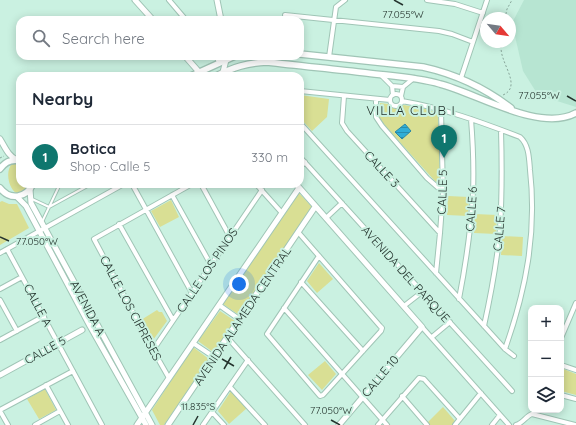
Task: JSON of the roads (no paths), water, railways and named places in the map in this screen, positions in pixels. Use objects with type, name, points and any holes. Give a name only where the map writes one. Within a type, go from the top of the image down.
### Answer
[{"type":"main road","points":[[304,54],[423,67],[461,78],[503,102],[516,112]]},
{"type":"main road","points":[[332,57],[333,69]]},
{"type":"main road","points":[[204,72],[222,60]]},
{"type":"main road","points":[[228,72],[236,67],[250,63],[267,62],[414,78],[441,84],[516,112],[546,119],[555,120],[576,113]]},
{"type":"main road","points":[[441,84],[444,84],[448,80],[445,73]]},
{"type":"main road","points":[[1,165],[12,160],[16,161]]},
{"type":"main road","points":[[0,188],[8,195]]},
{"type":"main road","points":[[0,196],[8,195],[17,197],[26,193],[30,188]]},
{"type":"street","points":[[135,0],[149,16]]},
{"type":"street","points":[[169,0],[183,16]]},
{"type":"street","points":[[217,0],[220,16]]},
{"type":"street","points":[[332,57],[336,6],[346,0]]},
{"type":"street","points":[[427,0],[454,4],[480,12]]},
{"type":"street","points":[[483,12],[487,0]]},
{"type":"street","points":[[285,15],[295,16]]},
{"type":"street","points":[[304,17],[439,32],[452,34],[473,42]]},
{"type":"street","points":[[461,78],[480,22]]},
{"type":"street","points":[[189,60],[199,72]]},
{"type":"street","points":[[225,72],[227,60]]},
{"type":"street","points":[[381,75],[392,86],[393,95],[390,100]]},
{"type":"street","points":[[402,101],[401,96],[403,87],[414,78]]},
{"type":"street","points":[[392,86],[403,87]]},
{"type":"street","points":[[304,91],[390,100]]},
{"type":"street","points":[[393,95],[396,94],[401,96]]},
{"type":"street","name":"CALLE 3","points":[[344,96],[342,123],[347,131],[440,233]]},
{"type":"street","points":[[376,99],[376,117],[382,126],[427,178],[443,192]]},
{"type":"street","points":[[390,100],[392,104],[396,106],[402,101]]},
{"type":"street","points":[[402,101],[428,105],[472,119],[520,137],[525,142],[528,150],[531,183],[532,217],[530,251],[525,284],[505,349]]},
{"type":"street","name":"CALLE 5","points":[[436,273],[443,192],[441,110]]},
{"type":"street","name":"CALLE 6","points":[[459,298],[466,263],[472,213],[474,155],[472,119]]},
{"type":"street","points":[[304,127],[505,349],[514,356]]},
{"type":"street","name":"CALLE 7","points":[[484,326],[494,278],[500,229],[502,179],[501,130]]},
{"type":"street","points":[[0,139],[8,154],[16,160]]},
{"type":"street","name":"AVENIDA DEL PARQUE","points":[[305,162],[512,391]]},
{"type":"street","name":"AVENIDA A","points":[[31,188],[30,199],[44,228],[143,416],[146,425]]},
{"type":"street","points":[[0,252],[117,188]]},
{"type":"street","points":[[134,188],[192,293]]},
{"type":"street","points":[[173,320],[119,224],[185,188]]},
{"type":"street","points":[[203,188],[230,237]]},
{"type":"street","name":"AVENIDA ALAMEDA CENTRAL","points":[[137,425],[282,213],[297,188]]},
{"type":"street","name":"AVENIDA DEL PARQUE","points":[[300,188],[509,425]]},
{"type":"street","points":[[262,190],[282,213]]},
{"type":"street","name":"CALLE LOS PINOS","points":[[153,350],[262,190]]},
{"type":"street","points":[[172,195],[210,265]]},
{"type":"street","name":"AVENIDA A","points":[[17,197],[26,206],[90,326],[143,416],[152,425]]},
{"type":"street","points":[[326,218],[342,204]]},
{"type":"street","name":"AVENIDA ALAMEDA CENTRAL","points":[[168,425],[316,206]]},
{"type":"street","name":"CALLE LOS CIPRESES","points":[[119,224],[95,237],[94,240],[153,350],[170,378]]},
{"type":"street","points":[[298,232],[319,256],[382,328],[381,331],[323,395],[320,396],[268,336],[267,332],[319,256]]},
{"type":"street","name":"CALLE A","points":[[7,249],[102,425]]},
{"type":"street","points":[[0,289],[22,277]]},
{"type":"street","points":[[301,282],[363,351]]},
{"type":"street","points":[[404,306],[422,292]]},
{"type":"street","points":[[0,300],[17,331]]},
{"type":"street","points":[[564,332],[574,313],[576,303]]},
{"type":"street","points":[[219,305],[239,320]]},
{"type":"street","points":[[284,308],[387,425]]},
{"type":"street","points":[[0,340],[44,316]]},
{"type":"street","points":[[432,338],[450,322]]},
{"type":"street","name":"CALLE 5","points":[[0,375],[90,326]]},
{"type":"street","name":"CALLE 10","points":[[339,425],[422,327]]},
{"type":"street","points":[[227,337],[305,425]]},
{"type":"street","points":[[193,343],[214,357]]},
{"type":"street","points":[[203,425],[248,360]]},
{"type":"street","points":[[564,366],[576,370]]},
{"type":"street","points":[[8,425],[0,411],[73,371]]},
{"type":"street","points":[[378,425],[418,378],[424,379],[460,419]]},
{"type":"street","points":[[46,385],[68,425]]},
{"type":"street","points":[[230,387],[265,425]]},
{"type":"street","points":[[455,425],[480,393]]},
{"type":"street","points":[[402,396],[427,425]]},
{"type":"street","points":[[564,396],[576,399]]},
{"type":"street","points":[[35,425],[60,411]]},
{"type":"street","points":[[212,412],[224,425]]},
{"type":"street","points":[[516,425],[520,424],[528,415],[532,414],[575,425]]},
{"type":"street","points":[[492,425],[500,415]]},
{"type":"lane","points":[[42,223],[58,188]]},
{"type":"lane","points":[[49,207],[83,188]]},
{"type":"lane","points":[[30,199],[49,207]]},
{"type":"water","points":[[405,124],[411,131],[402,139],[395,132]]},
{"type":"place","name":"Botica","points":[[444,158]]},
{"type":"district","name":"VILLA CLUB I","points":[[411,110]]}]
